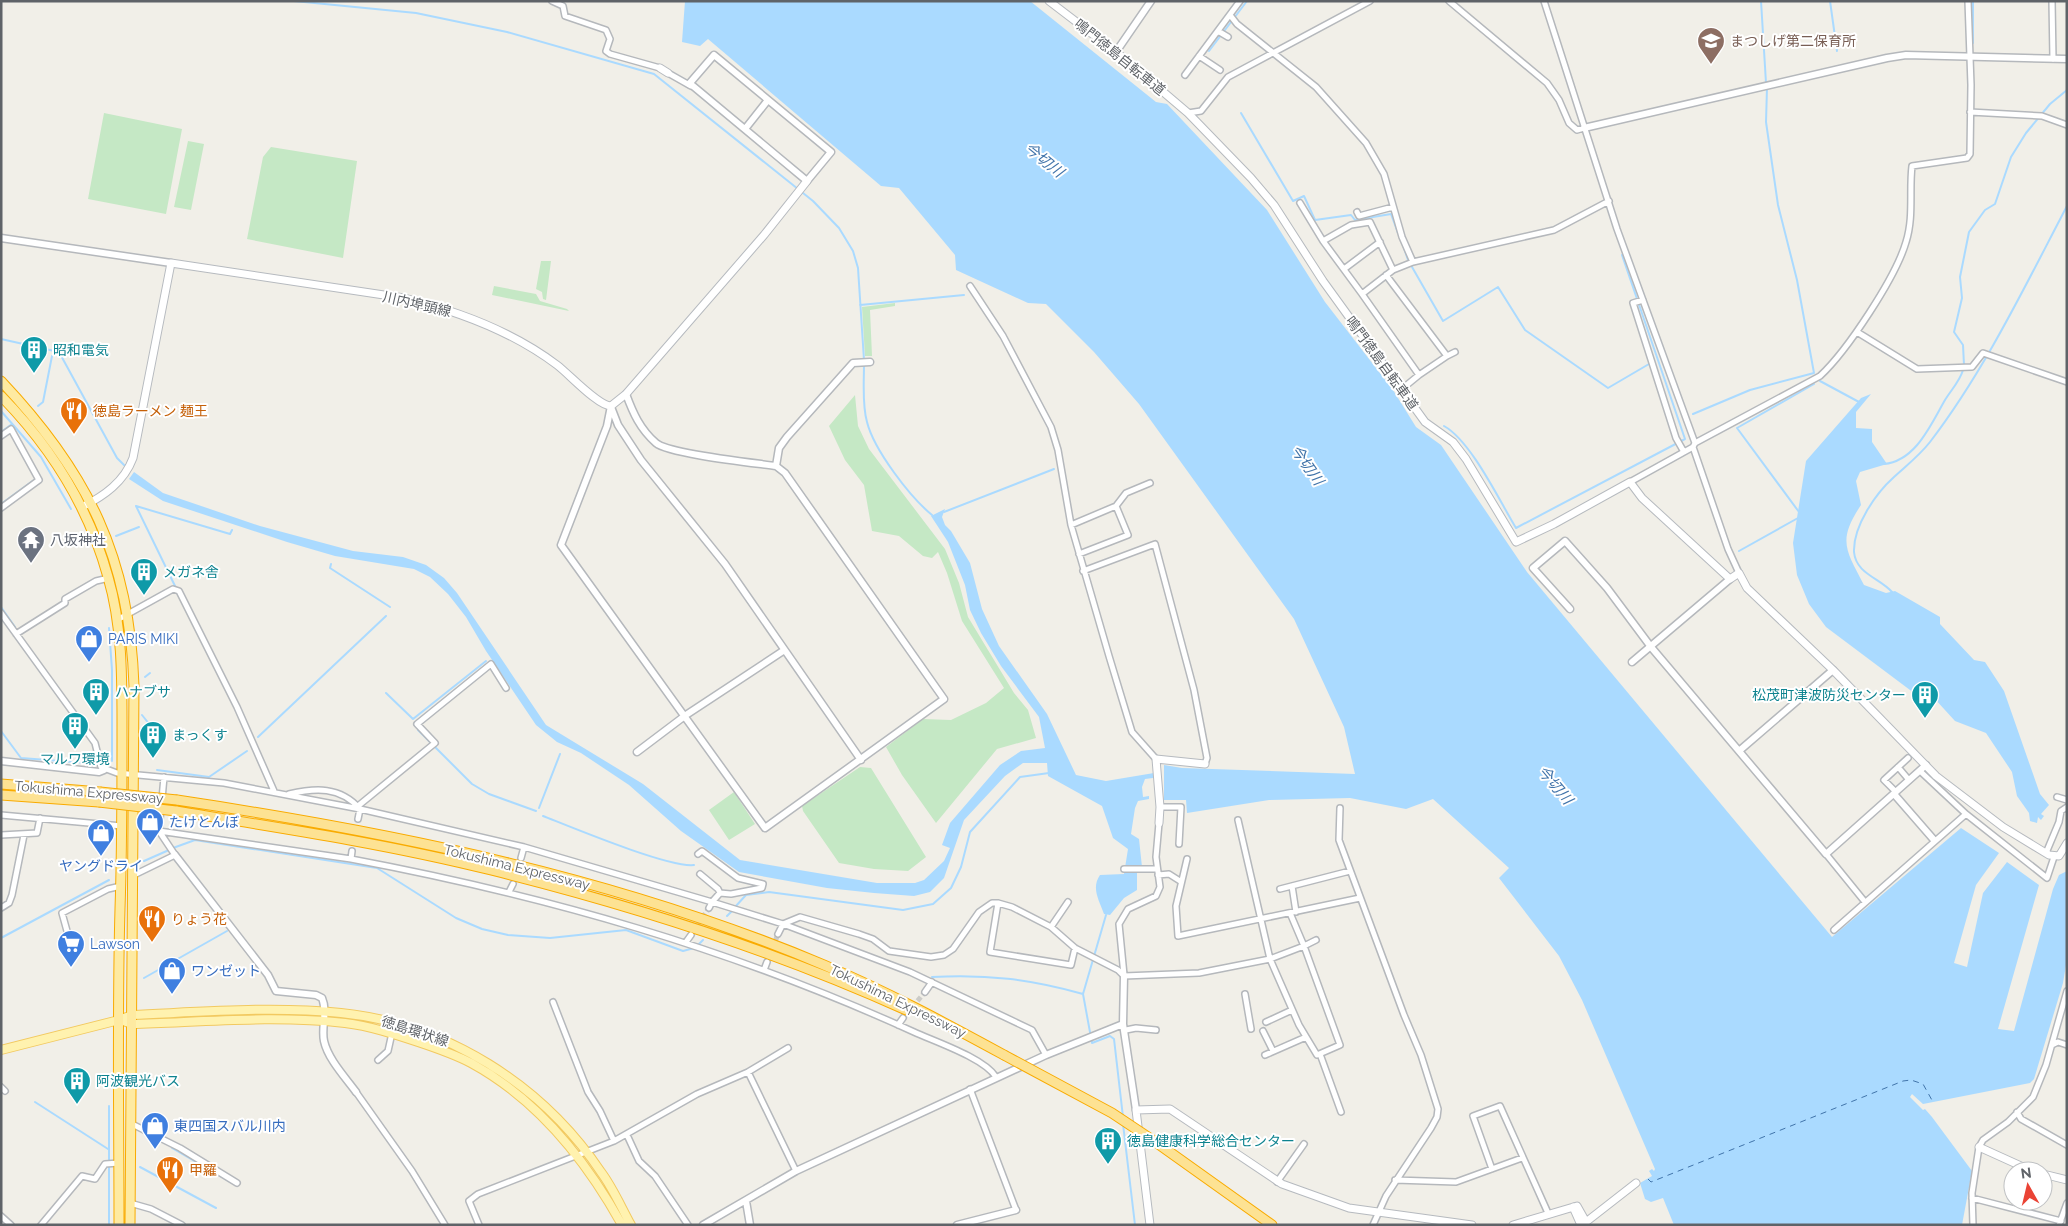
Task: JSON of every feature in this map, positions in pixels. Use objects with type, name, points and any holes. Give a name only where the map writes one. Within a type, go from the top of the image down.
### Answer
[{"type":"highway","points":[[1,381],[61,451],[92,502],[114,556],[128,613],[133,666],[130,1225]]},
{"type":"highway","points":[[1,396],[51,456],[82,507],[109,578],[117,620],[122,686],[122,826],[119,1020],[112,1164],[119,1225]]},
{"type":"highway","name":"Tokushima Expressway","points":[[1,784],[177,800],[289,817],[493,859],[669,908],[824,965],[940,1020],[1112,1113],[1272,1225]]},
{"type":"highway","name":"Tokushima Expressway","points":[[1,795],[99,802],[176,811],[387,847],[490,869],[665,918],[821,974],[1004,1055]]},
{"type":"main road","name":"鳴門徳島自転車道","points":[[1049,1],[1116,52],[1188,113],[1210,133],[1274,205],[1322,281],[1425,422],[1453,442],[1466,459],[1516,542],[1554,524],[1630,482]]},
{"type":"main road","points":[[660,68],[668,73]]},
{"type":"main road","points":[[610,406],[626,394],[764,235],[807,181]]},
{"type":"main road","points":[[82,507],[110,490],[124,476],[130,466],[138,440],[170,263]]},
{"type":"main road","name":"川内埠頭線","points":[[170,263],[404,298],[436,306],[500,330],[556,364],[600,402],[610,406]]},
{"type":"main road","points":[[1630,482],[1642,498],[1730,579],[1739,573],[1747,588],[1832,670],[1923,768],[2003,827],[2054,857],[2059,856],[2067,843]]},
{"type":"main road","points":[[1158,823],[1160,806],[1156,759],[1206,764]]},
{"type":"main road","name":"徳島環状線","points":[[1,1050],[119,1020],[257,1010],[325,1012],[369,1017],[412,1028],[474,1053],[529,1093],[588,1153],[602,1172],[631,1225]]},
{"type":"main road","name":"徳島環状線","points":[[132,1019],[324,1022],[367,1026],[392,1033],[470,1062],[497,1079],[522,1099],[578,1157],[595,1179],[622,1225]]},
{"type":"main road","points":[[1150,1225],[1136,1110],[1170,1109],[1277,1182],[1337,1204],[1378,1212],[1472,1225]]},
{"type":"main road","points":[[1979,1147],[2010,1161]]},
{"type":"main road","points":[[2053,1176],[2067,1180]]},
{"type":"main road","points":[[1513,1225],[1572,1206],[1585,1224],[1636,1183]]},
{"type":"street","points":[[552,1],[563,6],[565,16],[574,21],[606,30],[610,39],[606,51],[610,54],[660,68]]},
{"type":"street","points":[[1116,52],[1151,1]]},
{"type":"street","points":[[1185,75],[1240,1]]},
{"type":"street","points":[[1188,113],[1201,111],[1228,77],[1370,1]]},
{"type":"street","points":[[1449,1],[1547,83],[1559,100],[1569,124],[1577,130],[1858,63],[1906,55],[2067,59]]},
{"type":"street","points":[[1544,1],[1584,128],[1728,549],[1739,573]]},
{"type":"street","points":[[1630,482],[1820,376],[1856,332],[1897,266],[1906,241],[1912,204],[1912,166],[1967,158],[1970,154],[1972,140],[1968,1]]},
{"type":"street","points":[[2052,1],[2054,59]]},
{"type":"street","points":[[1230,15],[1237,24],[1316,87],[1366,143],[1384,174],[1402,237],[1413,262]]},
{"type":"street","points":[[1218,31],[1228,37]]},
{"type":"street","points":[[668,73],[691,85],[807,181],[831,152],[714,56],[691,85]]},
{"type":"street","points":[[1200,56],[1220,70]]},
{"type":"street","points":[[746,129],[768,100]]},
{"type":"street","points":[[1970,112],[2039,116],[2067,124]]},
{"type":"street","points":[[1362,294],[1393,270],[1413,262],[1554,230],[1609,201]]},
{"type":"street","points":[[1300,203],[1323,240],[1418,375]]},
{"type":"street","points":[[1357,212],[1359,216],[1393,207]]},
{"type":"street","points":[[1323,240],[1351,225],[1370,222],[1393,270]]},
{"type":"street","points":[[1,238],[170,263]]},
{"type":"street","points":[[1344,269],[1380,242]]},
{"type":"street","points":[[1386,275],[1447,356]]},
{"type":"street","points":[[970,286],[1003,336],[1051,427],[1058,450],[1071,525],[1083,571],[1132,732],[1156,759]]},
{"type":"street","points":[[1643,300],[1634,303],[1676,438],[1684,452]]},
{"type":"street","points":[[1856,332],[1917,369],[1972,367],[1982,353],[2067,382]]},
{"type":"street","points":[[1408,384],[1418,375],[1454,352]]},
{"type":"street","points":[[776,466],[779,448],[853,363],[870,362]]},
{"type":"street","points":[[610,406],[606,426],[561,544],[686,715],[765,828],[944,699],[785,473],[776,466],[696,454],[657,444],[637,422],[626,394]]},
{"type":"street","points":[[610,406],[618,425],[641,460],[725,564],[783,651],[861,760]]},
{"type":"street","points":[[1,436],[11,429],[39,480],[1,508]]},
{"type":"street","points":[[1071,525],[1116,506],[1126,493],[1150,483]]},
{"type":"street","points":[[1079,554],[1128,535],[1116,506]]},
{"type":"street","points":[[1570,609],[1533,568],[1565,541],[1607,588],[1651,647],[1865,902]]},
{"type":"street","points":[[1083,571],[1154,544],[1194,690],[1207,758],[1206,764]]},
{"type":"street","points":[[16,634],[65,603],[65,599],[96,581],[109,578]]},
{"type":"street","points":[[1632,662],[1730,579]]},
{"type":"street","points":[[117,620],[172,589],[179,590],[237,707],[274,791]]},
{"type":"street","points":[[1,613],[95,743],[100,764],[104,770]]},
{"type":"street","points":[[637,752],[686,715],[783,651]]},
{"type":"street","points":[[358,818],[359,807],[435,743],[417,724],[491,664],[506,688]]},
{"type":"street","points":[[1740,751],[1832,670]]},
{"type":"street","points":[[1908,758],[1884,780],[1934,840]]},
{"type":"street","points":[[1,761],[224,783],[274,791],[286,795],[359,807],[524,847],[744,911],[783,924],[932,982],[1032,1030],[1046,1055]]},
{"type":"street","points":[[1898,767],[1909,780]]},
{"type":"street","points":[[1826,854],[1923,768],[1966,814],[2047,878],[2054,857]]},
{"type":"street","points":[[164,777],[159,831],[172,851],[268,975],[276,992],[320,996],[325,1012],[326,1046],[412,1171],[445,1225]]},
{"type":"street","points":[[286,795],[320,788],[347,797],[359,807]]},
{"type":"street","points":[[2057,797],[2067,800]]},
{"type":"street","points":[[1160,806],[1181,807],[1179,844]]},
{"type":"street","points":[[2046,852],[2059,822],[2061,812],[2067,807]]},
{"type":"street","points":[[1340,808],[1339,840],[1421,1055],[1438,1109],[1437,1117],[1431,1128],[1395,1180],[1373,1225]]},
{"type":"street","points":[[1834,930],[1934,840],[1966,814]]},
{"type":"street","points":[[1,815],[122,826]]},
{"type":"street","points":[[1,835],[37,833],[40,818]]},
{"type":"street","points":[[1238,820],[1270,960],[1292,1010],[1317,1055],[1340,1045],[1293,912],[1292,886]]},
{"type":"street","points":[[1136,1110],[1124,1027],[1124,976],[1119,924],[1128,909],[1156,896],[1160,887],[1158,872],[1158,823]]},
{"type":"street","points":[[159,831],[351,859],[473,882],[611,919],[686,942],[764,970],[898,1025],[976,1062],[992,1071],[996,1077]]},
{"type":"street","points":[[1,908],[9,903],[12,895],[24,834]]},
{"type":"street","points":[[521,858],[524,847]]},
{"type":"street","points":[[351,859],[352,850]]},
{"type":"street","points":[[132,876],[172,851]]},
{"type":"street","points":[[698,854],[702,851],[738,878],[763,884],[762,888],[731,894],[720,893]]},
{"type":"street","points":[[1187,859],[1180,882],[1176,906],[1178,936],[1360,898]]},
{"type":"street","points":[[1124,869],[1142,869],[1169,874],[1180,882]]},
{"type":"street","points":[[1280,889],[1350,871]]},
{"type":"street","points":[[700,874],[718,889],[720,893]]},
{"type":"street","points":[[509,892],[512,884]]},
{"type":"street","points":[[67,931],[62,913],[108,889],[121,886]]},
{"type":"street","points":[[709,908],[720,893]]},
{"type":"street","points":[[1051,927],[1068,902]]},
{"type":"street","points":[[778,934],[783,924],[800,917],[873,939],[889,951],[931,957],[944,955],[953,949],[979,912],[992,903],[998,903],[1012,907],[1051,927],[1075,948],[1118,970],[1124,976],[1199,973],[1270,960],[1316,940]]},
{"type":"street","points":[[998,903],[990,952],[1071,965],[1075,948]]},
{"type":"street","points":[[686,942],[691,935]]},
{"type":"street","points":[[764,970],[767,962]]},
{"type":"street","points":[[925,992],[932,982]]},
{"type":"street","points":[[1973,1225],[1972,1198],[1979,1147],[1983,1140],[2033,1096],[2052,1046],[2067,991]]},
{"type":"street","points":[[1245,994],[1251,1029]]},
{"type":"street","points":[[553,1002],[588,1092],[600,1111],[614,1142]]},
{"type":"street","points":[[1266,1022],[1292,1010]]},
{"type":"street","points":[[898,1025],[903,1018]]},
{"type":"street","points":[[703,1225],[796,1170],[1046,1055],[1124,1027],[1156,1030]]},
{"type":"street","points":[[1263,1031],[1273,1051]]},
{"type":"street","points":[[378,1060],[388,1051],[392,1033]]},
{"type":"street","points":[[1265,1055],[1306,1037]]},
{"type":"street","points":[[2052,1046],[2058,1042],[2067,1045]]},
{"type":"street","points":[[478,1225],[469,1200],[478,1194],[614,1142],[697,1094],[748,1072],[788,1048]]},
{"type":"street","points":[[1320,1054],[1341,1112]]},
{"type":"street","points":[[748,1072],[796,1170]]},
{"type":"street","points":[[957,1225],[1016,1210],[970,1089]]},
{"type":"street","points":[[1492,1168],[1473,1116],[1500,1106],[1548,1213]]},
{"type":"street","points":[[2017,1112],[2021,1119],[2067,1145]]},
{"type":"street","points":[[132,1124],[180,1148],[237,1182]]},
{"type":"street","points":[[627,1135],[639,1161],[655,1176],[688,1225]]},
{"type":"street","points":[[1277,1182],[1304,1144]]},
{"type":"street","points":[[1395,1180],[1456,1182],[1522,1158]]},
{"type":"street","points":[[40,1225],[82,1176],[96,1179],[112,1164]]},
{"type":"street","points":[[1972,1198],[2060,1223],[2067,1203]]},
{"type":"street","points":[[746,1201],[749,1208],[750,1225]]},
{"type":"street","points":[[130,1203],[151,1209],[182,1225]]},
{"type":"street","points":[[1,1216],[11,1225]]},
{"type":"green space","points":[[104,113],[182,129],[166,214],[88,199]]},
{"type":"green space","points":[[188,141],[204,144],[191,210],[174,207]]},
{"type":"green space","points":[[271,147],[357,161],[343,258],[247,239],[263,157]]},
{"type":"green space","points":[[541,261],[551,261],[546,300],[543,299],[542,292],[536,289]]},
{"type":"green space","points":[[494,286],[536,294],[540,301],[569,311],[492,295]]},
{"type":"green space","points":[[895,303],[895,306],[870,310],[872,356],[865,356],[862,307]]},
{"type":"green space","points":[[855,395],[858,426],[869,449],[945,549],[959,583],[968,617],[1014,693],[1028,710],[1036,738],[997,749],[936,823],[902,775],[886,747],[923,719],[951,720],[986,703],[1004,688],[962,621],[947,573],[938,552],[932,558],[923,556],[899,536],[872,531],[864,485],[845,460],[829,426]]},
{"type":"green space","points":[[860,767],[871,768],[926,857],[908,871],[874,869],[839,863],[803,811],[802,806]]},
{"type":"green space","points":[[734,792],[755,824],[729,840],[709,810]]},
{"type":"water","name":"今切川","points":[[685,1],[1030,1],[1156,102],[1167,104],[1267,210],[1325,302],[1393,390],[1416,427],[1441,445],[1527,572],[1832,937],[1961,828],[1999,853],[1976,885],[1954,963],[1967,967],[1983,893],[2007,862],[2039,885],[1998,1029],[2014,1031],[2053,889],[2059,875],[2067,871],[2067,959],[2063,983],[2034,1079],[2030,1083],[1923,1104],[1912,1094],[1910,1097],[1932,1117],[1972,1171],[1962,1225],[1674,1225],[1663,1198],[1651,1202],[1645,1199],[1640,1183],[1652,1176],[1649,1171],[1652,1169],[1654,1171],[1655,1169],[1582,1000],[1559,956],[1499,878],[1509,868],[1433,799],[1406,809],[1350,798],[1269,800],[1187,813],[1186,800],[1164,800],[1164,765],[1182,768],[1355,774],[1344,727],[1294,619],[1139,404],[1094,352],[1046,304],[1028,303],[956,270],[955,255],[899,188],[881,186],[708,39],[700,46],[682,42]]},
{"type":"water","points":[[1871,394],[1856,412],[1856,428],[1872,429],[1872,442],[1887,464],[1860,472],[1856,481],[1861,505],[1849,528],[1847,545],[1849,554],[1864,585],[1886,593],[1895,591],[1940,617],[1940,624],[1974,660],[1985,662],[2004,691],[2040,794],[2049,805],[2041,814],[2044,816],[2041,820],[2038,817],[2037,823],[2030,821],[2029,813],[2017,796],[2012,772],[1986,733],[1955,721],[1934,698],[1918,696],[1826,627],[1809,604],[1797,575],[1793,543],[1806,461],[1861,398]]},
{"type":"water","points":[[134,472],[163,493],[260,526],[353,551],[403,557],[426,565],[444,578],[457,593],[546,725],[643,784],[740,860],[877,883],[915,883],[924,880],[944,861],[950,848],[942,845],[950,823],[1000,765],[1021,751],[1045,748],[1039,717],[1001,666],[981,633],[970,610],[965,585],[948,542],[931,516],[945,509],[942,517],[945,525],[951,531],[970,563],[982,609],[999,646],[1047,714],[1076,775],[1106,781],[1154,773],[1153,778],[1145,779],[1142,787],[1143,797],[1149,796],[1149,799],[1138,801],[1131,834],[1139,839],[1142,867],[1137,868],[1137,890],[1124,898],[1110,915],[1104,914],[1097,894],[1097,880],[1100,875],[1124,874],[1128,849],[1113,838],[1102,806],[1048,776],[1047,763],[1023,763],[1005,776],[964,820],[944,878],[930,892],[914,896],[874,893],[827,888],[739,872],[681,831],[629,785],[581,753],[557,742],[536,725],[486,651],[466,617],[448,594],[430,577],[414,569],[335,556],[163,501],[129,479]]},
{"type":"waterway","points":[[294,1],[416,13],[507,32],[654,74],[813,201],[839,228],[853,251],[858,268],[864,360]]},
{"type":"waterway","points":[[1209,51],[1247,1]]},
{"type":"waterway","points":[[1761,1],[1766,83]]},
{"type":"waterway","points":[[1830,1],[1837,51]]},
{"type":"waterway","points":[[1973,1],[1973,43]]},
{"type":"waterway","points":[[1693,414],[1750,390],[1814,373],[1797,280],[1778,205],[1766,122],[1767,88]]},
{"type":"waterway","points":[[1964,365],[1963,345],[1954,332],[1962,298],[1960,277],[1969,232],[1985,210],[1995,204],[2011,157],[2026,133],[2050,104],[2067,90]]},
{"type":"waterway","points":[[1241,113],[1293,201],[1304,196],[1315,220],[1351,215],[1355,220],[1391,214],[1398,233]]},
{"type":"waterway","points":[[1892,592],[1859,566],[1854,552],[1861,521],[1880,492],[1930,442],[1969,386],[2020,297],[2067,206]]},
{"type":"waterway","points":[[1402,242],[1408,260],[1443,321],[1498,287],[1525,330],[1608,388],[1649,364]]},
{"type":"waterway","points":[[1444,426],[1464,444],[1474,457],[1516,528],[1685,439],[1622,255]]},
{"type":"waterway","points":[[860,305],[964,295]]},
{"type":"waterway","points":[[1,339],[59,352],[117,458],[126,467]]},
{"type":"waterway","points":[[38,406],[43,402],[52,356]]},
{"type":"waterway","points":[[864,365],[864,408],[871,433],[894,472],[914,497],[932,515]]},
{"type":"waterway","points":[[1884,464],[1895,461],[1914,449],[1958,382],[1963,370]]},
{"type":"waterway","points":[[1820,381],[1859,402]]},
{"type":"waterway","points":[[1799,512],[1737,428],[1814,384]]},
{"type":"waterway","points":[[1,411],[41,457],[71,509]]},
{"type":"waterway","points":[[1,432],[12,424]]},
{"type":"waterway","points":[[944,512],[1054,469]]},
{"type":"waterway","points":[[1,504],[34,480]]},
{"type":"waterway","points":[[176,588],[136,506],[230,534],[232,530]]},
{"type":"waterway","points":[[1739,551],[1798,518]]},
{"type":"waterway","points":[[116,536],[139,527]]},
{"type":"waterway","points":[[331,564],[330,568],[390,607]]},
{"type":"waterway","points":[[1,607],[15,627]]},
{"type":"waterway","points":[[258,737],[386,616]]},
{"type":"waterway","points":[[109,628],[112,670],[112,761]]},
{"type":"waterway","points":[[386,693],[413,719],[486,661]]},
{"type":"waterway","points":[[145,677],[150,673]]},
{"type":"waterway","points":[[142,715],[150,725]]},
{"type":"waterway","points":[[418,730],[472,784],[489,794],[536,811]]},
{"type":"waterway","points":[[1,731],[21,758],[87,763]]},
{"type":"waterway","points":[[157,770],[209,777],[247,751]]},
{"type":"waterway","points":[[539,808],[560,754]]},
{"type":"waterway","points":[[735,907],[746,895],[769,892],[903,910],[933,904],[951,888],[961,867],[970,832],[1020,777],[1049,773]]},
{"type":"waterway","points":[[543,816],[643,854],[681,864],[694,865]]},
{"type":"waterway","points":[[173,848],[195,840],[377,868],[456,918],[482,929],[508,935],[550,938],[626,930],[683,951],[694,948]]},
{"type":"waterway","points":[[144,861],[169,850]]},
{"type":"waterway","points":[[1,938],[109,880]]},
{"type":"waterway","points":[[727,916],[732,911]]},
{"type":"waterway","points":[[1106,915],[1083,994],[1092,1043],[1110,1036],[1114,1039],[1123,1117]]},
{"type":"waterway","points":[[144,978],[227,931]]},
{"type":"waterway","points":[[698,945],[703,940]]},
{"type":"waterway","points":[[932,977],[971,976],[1026,981],[1083,994]]},
{"type":"waterway","points":[[35,1102],[108,1149]]},
{"type":"waterway","points":[[109,1106],[109,1225]]},
{"type":"waterway","points":[[1123,1124],[1135,1225]]},
{"type":"waterway","points":[[172,1148],[232,1183]]},
{"type":"waterway","points":[[140,1167],[216,1208]]},
{"type":"ferry route","points":[[1648,1179],[1651,1182],[1903,1081],[1911,1080],[1923,1084],[1933,1102]]},
{"type":"tunnel","points":[[694,930],[709,908]]},
{"type":"tunnel","points":[[767,962],[778,934]]},
{"type":"tunnel","points":[[903,1018],[925,992]]},
{"type":"place","name":"まつしげ第二保育所","points":[[1711,65]]},
{"type":"place","name":"昭和電気","points":[[34,374]]},
{"type":"place","name":"徳島ラーメン 麺王","points":[[74,435]]},
{"type":"place","name":"八坂神社","points":[[31,564]]},
{"type":"place","name":"メガネ舎","points":[[144,596]]},
{"type":"place","name":"PARIS MIKI","points":[[89,663]]},
{"type":"place","name":"ハナブサ","points":[[96,716]]},
{"type":"place","name":"松茂町津波防災センター","points":[[1925,719]]},
{"type":"place","name":"マルワ環境","points":[[75,750]]},
{"type":"place","name":"まっくす","points":[[153,759]]},
{"type":"place","name":"たけとんぼ","points":[[150,846]]},
{"type":"place","name":"ヤングドライ","points":[[101,857]]},
{"type":"place","name":"りょう花","points":[[152,943]]},
{"type":"place","name":"Lawson","points":[[71,968]]},
{"type":"place","name":"ワンゼット","points":[[172,995]]},
{"type":"place","name":"阿波観光バス","points":[[77,1105]]},
{"type":"place","name":"東四国スバル川内","points":[[155,1150]]},
{"type":"place","name":"徳島健康科学総合センター","points":[[1108,1165]]},
{"type":"place","name":"甲羅","points":[[170,1194]]}]
